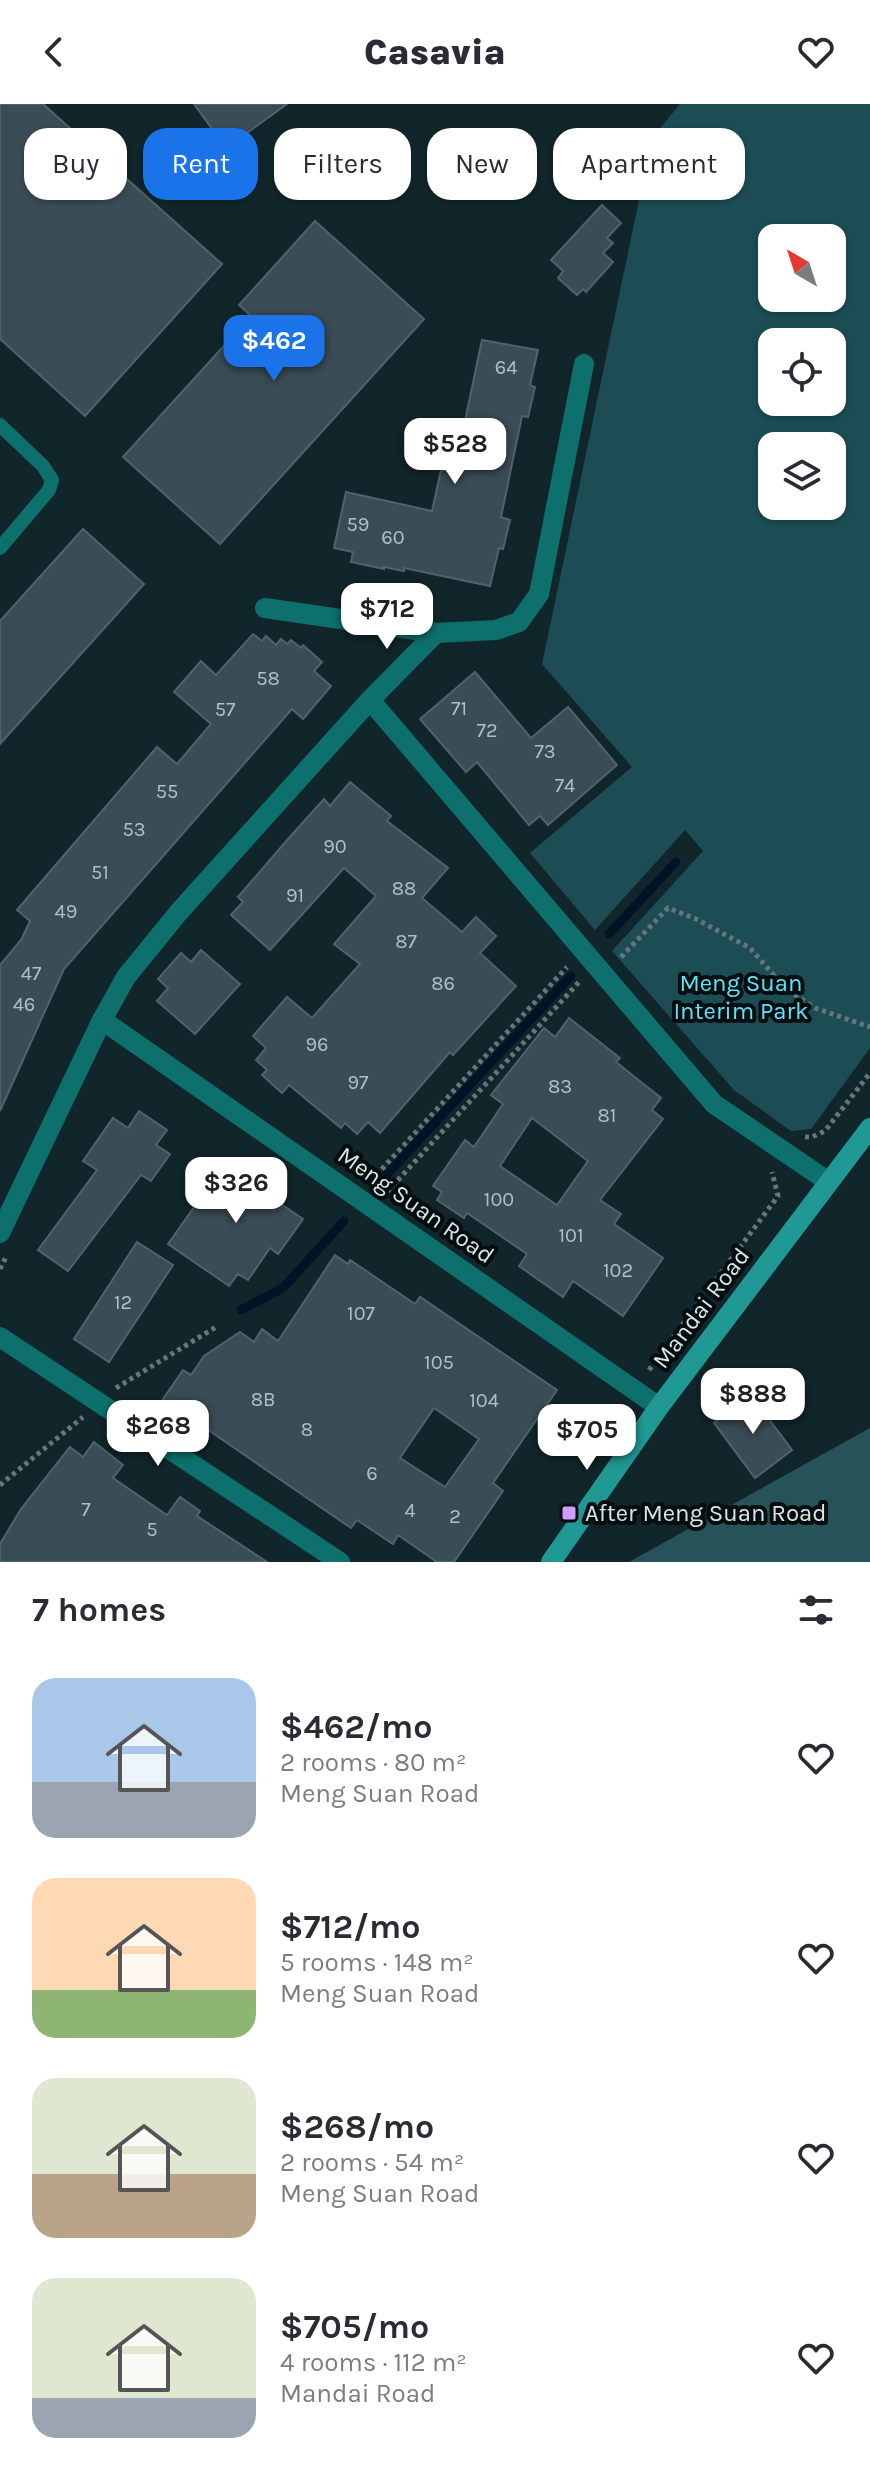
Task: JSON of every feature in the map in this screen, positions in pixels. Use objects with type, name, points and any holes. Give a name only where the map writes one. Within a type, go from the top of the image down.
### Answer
[{"type":"main road","name":"Mandai Road","points":[[551,1562],[659,1407],[870,1128]]},
{"type":"street","points":[[265,608],[436,633],[496,630],[519,622],[539,594],[584,364]]},
{"type":"street","points":[[0,1233],[102,1020],[126,977],[178,913],[370,700],[436,633]]},
{"type":"street","points":[[370,700],[714,1104],[829,1182]]},
{"type":"street","name":"Meng Suan Road","points":[[102,1020],[659,1407]]},
{"type":"street","points":[[0,1337],[340,1562]]},
{"type":"lane","points":[[0,425],[43,466],[52,480],[49,490],[0,548]]},
{"type":"path","points":[[616,962],[668,908],[750,948],[786,989],[815,1008],[870,1027]]},
{"type":"path","points":[[368,1185],[571,963],[583,978],[384,1196]]},
{"type":"path","points":[[801,1137],[812,1137],[825,1131],[870,1073]]},
{"type":"path","points":[[635,1389],[778,1196],[771,1168]]},
{"type":"path","points":[[0,1269],[7,1254]]},
{"type":"path","points":[[115,1388],[216,1327]]},
{"type":"path","points":[[0,1485],[87,1413]]},
{"type":"green space","name":"Meng Suan Interim Park","points":[[680,104],[870,104],[870,1048],[811,1129],[791,1131],[734,1090],[612,951],[703,851],[685,830],[595,930],[530,853],[632,767],[542,664],[639,200],[745,200],[745,128],[660,128]]},
{"type":"shaded area","points":[[870,1428],[870,1562],[629,1562]]},
{"type":"building","points":[[0,104],[43,104],[70,128],[24,128],[24,200],[127,200],[127,179],[143,193],[143,200],[150,200],[222,264],[85,416],[0,339]]},
{"type":"building","points":[[194,104],[287,104],[254,128],[211,128]]},
{"type":"building","points":[[602,205],[621,223],[607,238],[613,243],[603,253],[613,262],[586,292],[583,289],[577,295],[558,278],[563,271],[551,260]]},
{"type":"building","points":[[315,221],[424,319],[220,544],[123,457],[251,316],[239,305]]},
{"type":"building","points":[[482,340],[538,350],[530,385],[535,387],[528,417],[522,416],[501,517],[510,520],[503,549],[499,548],[490,586],[404,568],[404,571],[384,569],[351,562],[353,552],[334,548],[346,492],[432,511],[441,470],[454,473]]},
{"type":"building","points":[[83,529],[144,584],[0,744],[0,621]]},
{"type":"building","points":[[253,634],[262,641],[266,636],[276,645],[281,639],[287,644],[291,640],[301,648],[303,645],[322,662],[314,671],[331,686],[303,719],[292,709],[64,969],[0,1111],[0,965],[21,940],[30,921],[17,910],[157,747],[177,764],[211,724],[174,692],[201,661],[216,675]]},
{"type":"building","points":[[475,672],[531,738],[568,707],[617,765],[548,825],[540,816],[529,825],[477,762],[466,772],[420,719]]},
{"type":"building","points":[[350,782],[391,816],[387,821],[448,868],[422,898],[462,932],[476,917],[496,936],[480,953],[516,986],[453,1055],[450,1052],[380,1133],[368,1122],[357,1134],[345,1123],[341,1128],[289,1085],[282,1093],[262,1075],[267,1070],[256,1060],[266,1048],[253,1036],[287,997],[312,1018],[360,964],[334,944],[376,896],[344,868],[270,950],[231,915],[243,902],[238,897],[288,839],[324,799],[330,806]]},
{"type":"building","points":[[201,950],[240,984],[195,1034],[157,1001],[168,988],[158,979],[181,953],[191,962]]},
{"type":"building","points":[[569,1018],[620,1058],[616,1062],[661,1098],[652,1110],[663,1119],[600,1200],[621,1214],[614,1224],[663,1258],[623,1316],[573,1281],[563,1297],[519,1266],[527,1254],[467,1213],[464,1218],[437,1200],[442,1192],[433,1186],[465,1140],[474,1147],[503,1104],[491,1095],[544,1028],[555,1037]],"holes":[[[532,1118],[588,1161],[557,1205],[500,1166]]]},
{"type":"building","points":[[139,1111],[167,1130],[156,1145],[170,1154],[151,1181],[141,1175],[68,1271],[38,1250],[97,1170],[83,1161],[113,1118],[128,1128]]},
{"type":"building","points":[[226,1162],[252,1180],[259,1172],[286,1191],[278,1202],[303,1219],[278,1254],[270,1248],[248,1280],[238,1274],[229,1286],[168,1244]]},
{"type":"building","points":[[137,1242],[173,1265],[109,1362],[74,1339]]},
{"type":"building","points":[[335,1255],[348,1264],[350,1260],[415,1304],[420,1297],[557,1390],[493,1483],[503,1491],[454,1562],[437,1562],[398,1535],[393,1544],[357,1520],[351,1528],[163,1399],[183,1370],[191,1375],[204,1356],[240,1332],[254,1342],[262,1329],[278,1341]],"holes":[[[434,1408],[479,1439],[445,1487],[400,1458]]]},
{"type":"building","points":[[751,1395],[792,1450],[755,1478],[714,1423]]},
{"type":"building","points":[[94,1442],[123,1465],[113,1478],[167,1515],[180,1497],[200,1511],[197,1516],[267,1562],[0,1562],[0,1544],[21,1509],[70,1447],[83,1457]]},
{"type":"waterway","points":[[609,934],[676,862]]},
{"type":"waterway","points":[[380,1182],[571,976]]},
{"type":"waterway","points":[[241,1310],[283,1288],[344,1221]]},
{"type":"place","name":"After Meng Suan Road","points":[[569,1513]]}]
